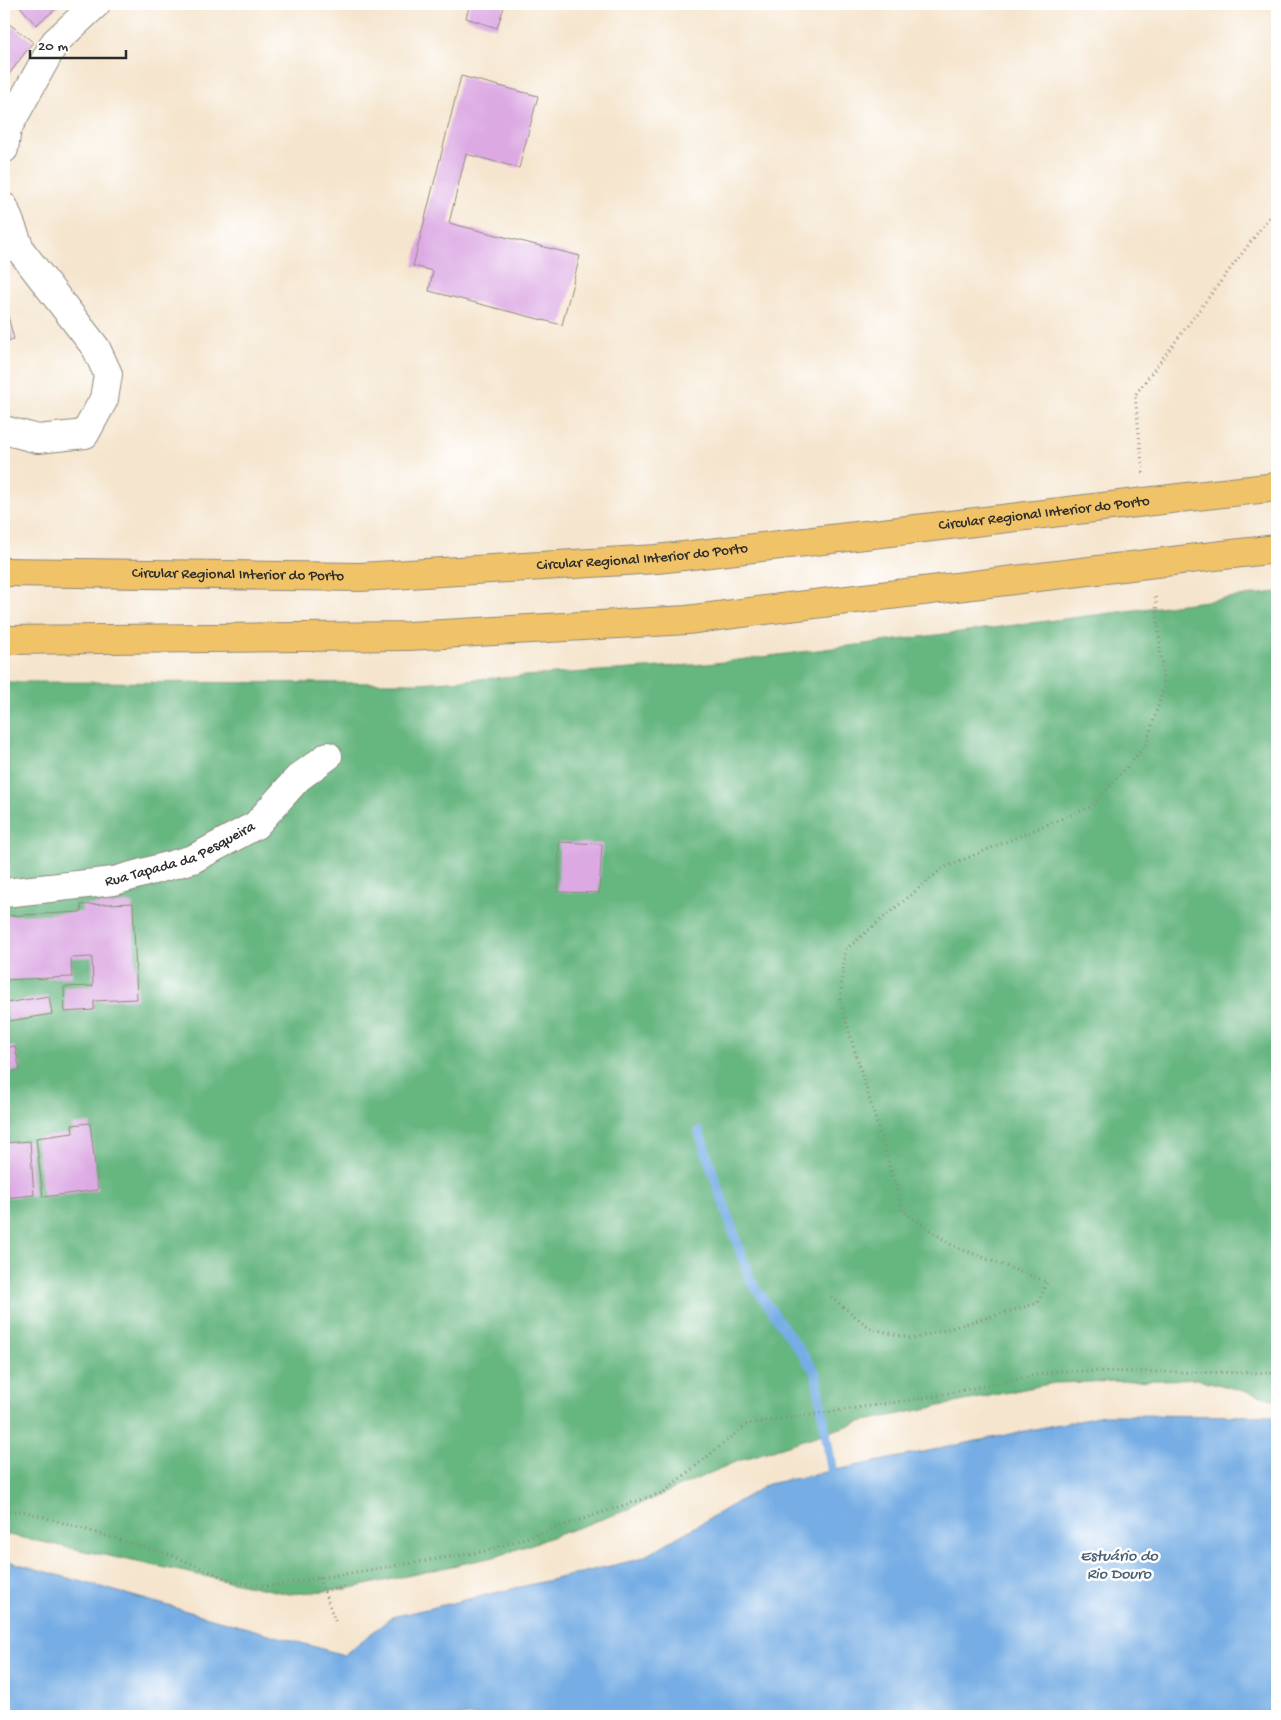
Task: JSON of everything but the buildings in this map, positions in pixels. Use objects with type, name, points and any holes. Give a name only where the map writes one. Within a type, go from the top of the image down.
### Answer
[{"type":"highway","name":"Circular Regional Interior do Porto","points":[[4,572],[360,577],[657,559],[1277,487]]},
{"type":"highway","points":[[4,640],[409,636],[687,620],[1277,549]]},
{"type":"street","points":[[4,150],[7,129],[55,42],[96,4]]},
{"type":"street","points":[[4,206],[21,251],[96,348],[108,374],[104,399],[85,434],[38,439],[4,430]]},
{"type":"street","name":"Rua Tapada da Pesqueira","points":[[4,893],[114,881],[193,860],[256,825],[298,778],[328,756]]},
{"type":"path","points":[[1144,483],[1135,395],[1277,207]]},
{"type":"path","points":[[830,1297],[870,1328],[913,1339],[1038,1303],[1047,1282],[953,1246],[903,1211],[840,1001],[845,950],[943,868],[1092,806],[1146,745],[1164,687],[1154,590]]},
{"type":"path","points":[[4,1511],[23,1511],[171,1555],[235,1582],[270,1586],[486,1551],[664,1492],[747,1424],[924,1398],[1057,1370],[1277,1373]]},
{"type":"path","points":[[319,1578],[336,1623]]},
{"type":"path","points":[[324,1591],[346,1586]]},
{"type":"green space","points":[[1277,592],[1277,1400],[1198,1379],[1054,1383],[860,1422],[735,1462],[622,1512],[498,1556],[347,1589],[289,1594],[4,1534],[4,682],[418,683],[707,664]]},
{"type":"water","name":"Estuário do Rio Douro","points":[[1103,1415],[1277,1416],[1277,1716],[4,1716],[4,1560],[344,1655],[392,1617],[640,1559],[768,1484]]},
{"type":"waterway","points":[[699,1132],[750,1280],[816,1373],[834,1483]]}]
